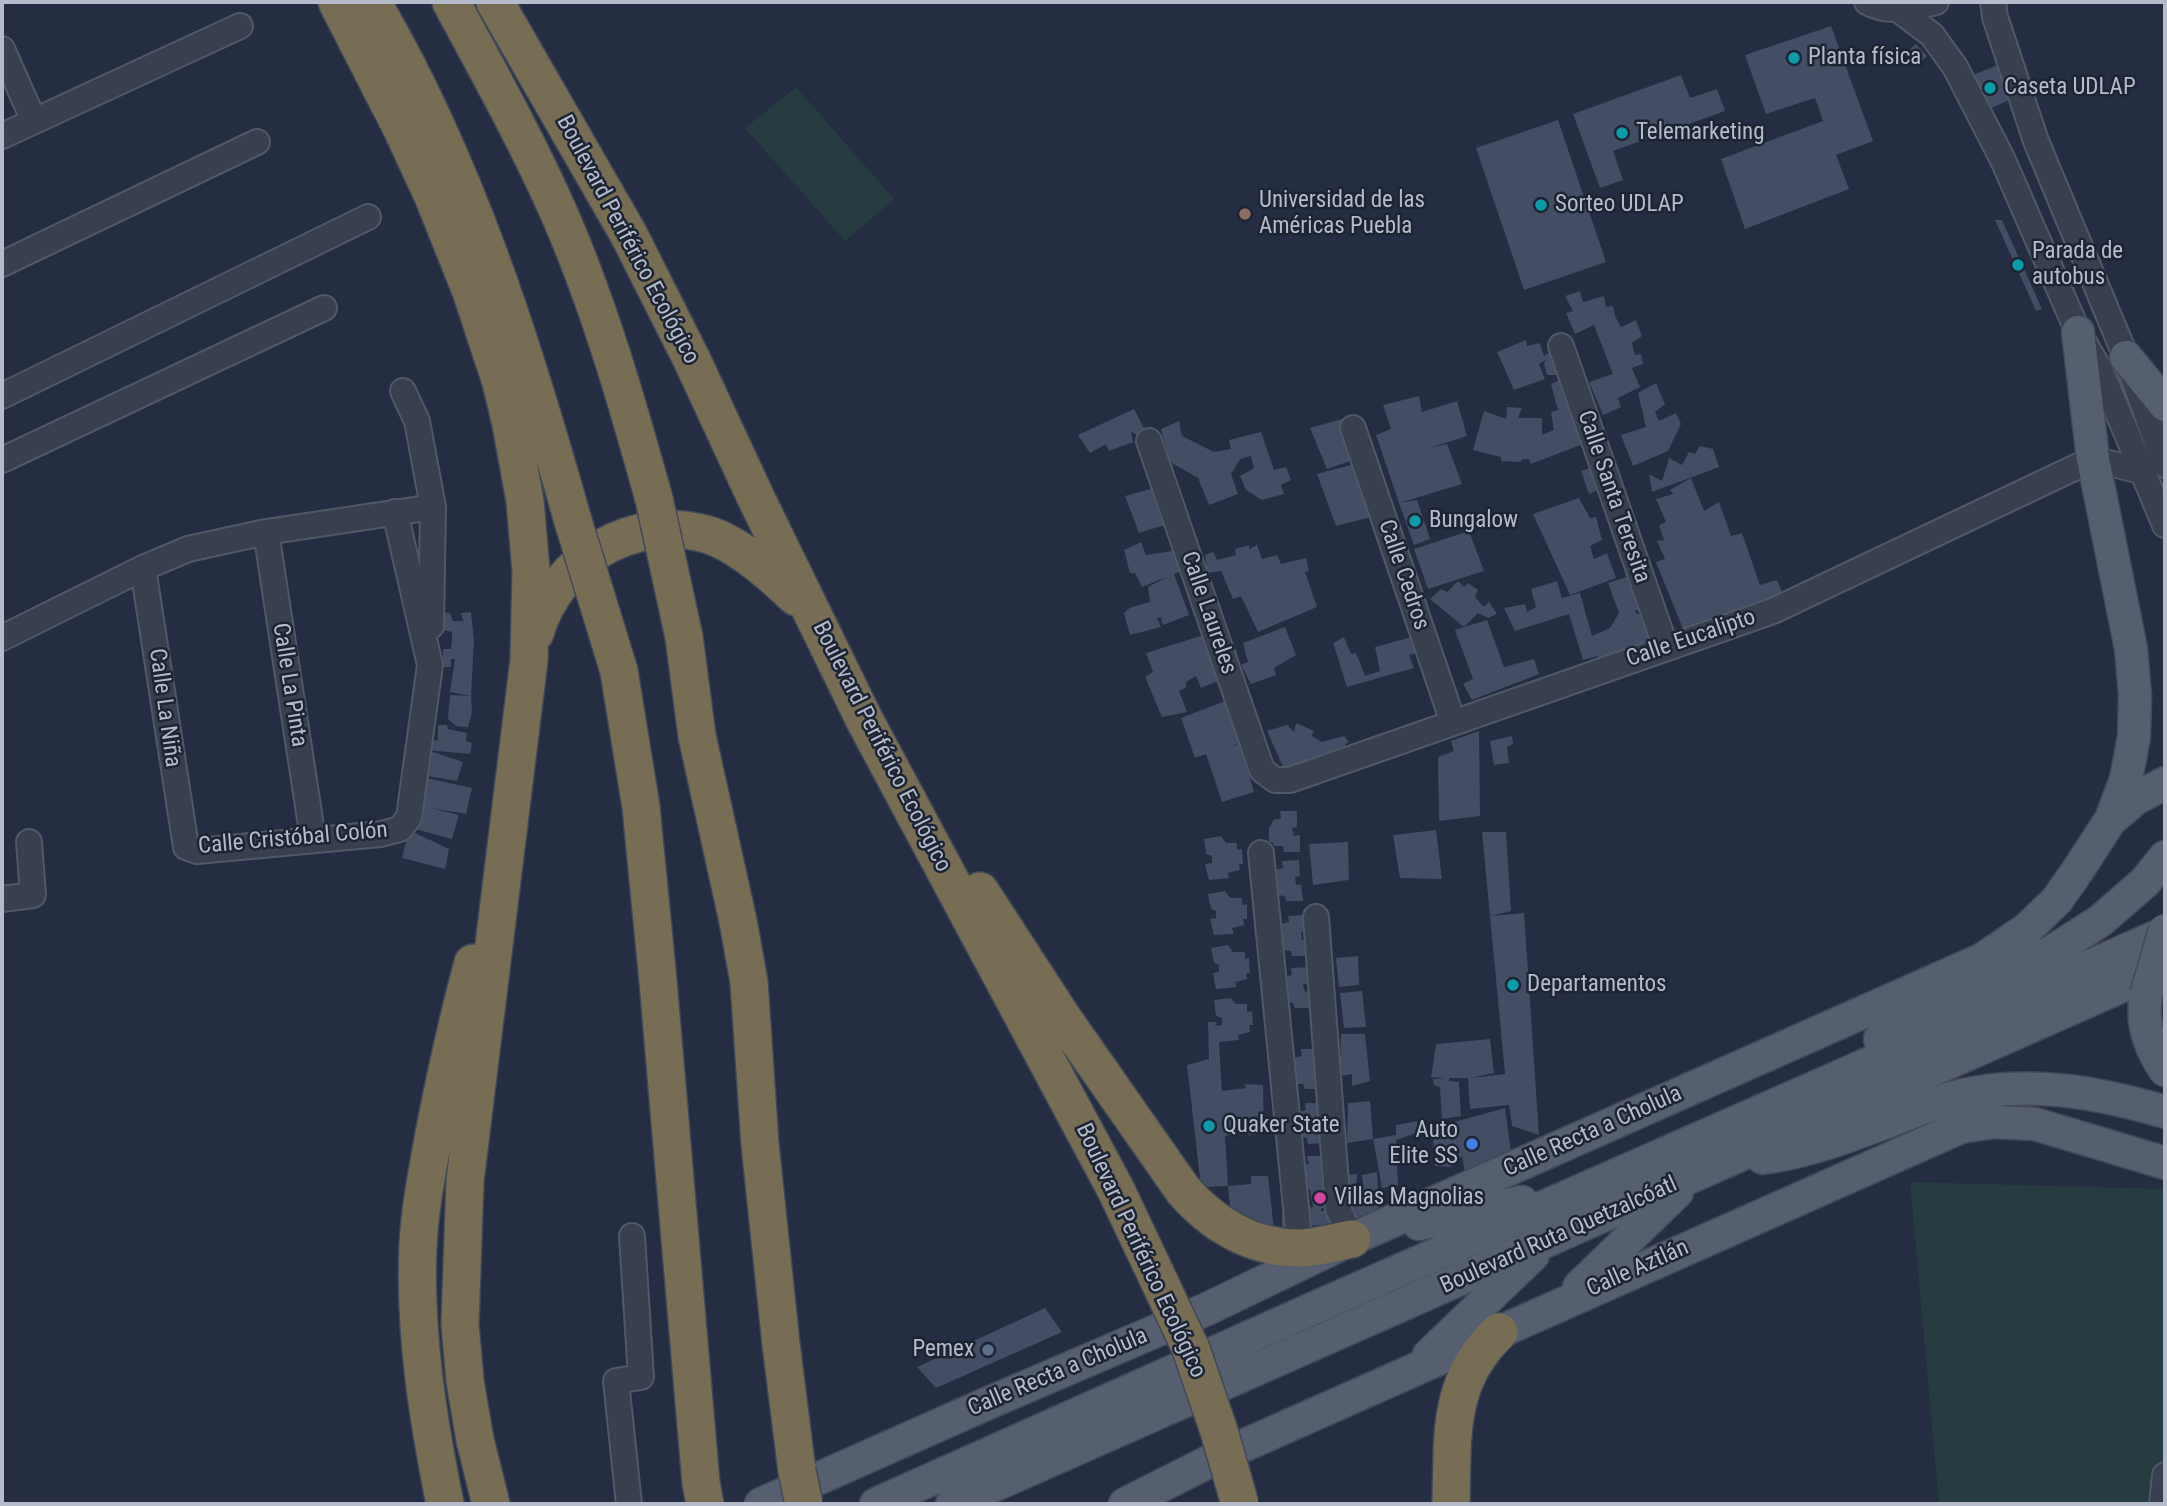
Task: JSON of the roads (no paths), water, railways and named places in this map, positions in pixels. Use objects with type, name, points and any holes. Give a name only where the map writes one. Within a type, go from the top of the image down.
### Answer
[{"type":"highway","points":[[337,2],[402,128],[471,291],[501,382],[525,501],[530,571],[528,660],[465,1181],[460,1324],[465,1381],[475,1440],[491,1504]]},
{"type":"highway","points":[[372,2],[429,113],[471,208],[501,288],[538,397],[619,671],[641,807],[703,1494]]},
{"type":"highway","name":"Boulevard Periférico Ecológico","points":[[451,2],[511,112],[558,211],[614,361],[654,499],[684,637],[698,736],[749,982],[760,1144],[781,1344],[800,1488]]},
{"type":"highway","name":"Boulevard Periférico Ecológico","points":[[495,2],[629,235],[864,719],[1116,1190],[1191,1349],[1240,1504]]},
{"type":"highway","points":[[528,660],[544,610],[575,567],[588,555],[619,538],[654,530],[693,531],[729,545],[780,582],[813,616]]},
{"type":"highway","points":[[864,719],[915,788],[1062,1017],[1183,1190],[1209,1217],[1225,1228],[1261,1243],[1300,1248],[1352,1239]]},
{"type":"highway","points":[[445,1504],[422,1358],[417,1281],[419,1230],[427,1170],[462,1005],[476,952],[500,898]]},
{"type":"highway","points":[[1451,1504],[1453,1432],[1459,1398],[1472,1364],[1482,1348],[1499,1332]]},
{"type":"main road","points":[[2078,332],[2093,458],[2131,649],[2135,695],[2134,737],[2126,779],[2111,819]]},
{"type":"main road","points":[[2126,357],[2165,405]]},
{"type":"main road","points":[[2111,819],[2135,799],[2165,783]]},
{"type":"main road","name":"Calle Recta a Cholula","points":[[761,1504],[1207,1309],[1352,1239],[1983,959],[2027,929],[2057,900],[2111,819]]},
{"type":"main road","points":[[1805,1092],[1890,1032],[2053,951],[2100,921],[2145,882],[2165,857]]},
{"type":"main road","points":[[2165,932],[2146,995],[2144,1019],[2146,1031],[2165,1070]]},
{"type":"main road","name":"Calle Recta a Cholula","points":[[876,1504],[2165,932]]},
{"type":"main road","name":"Boulevard Ruta Quetzalcóatl","points":[[952,1504],[2165,967]]},
{"type":"main road","points":[[1727,1161],[1805,1150],[1955,1097],[1980,1092],[2034,1088],[2062,1090],[2165,1112]]},
{"type":"main road","name":"Calle Aztlán","points":[[1125,1504],[1218,1457],[1961,1127],[1994,1122],[2035,1124],[2165,1163]]},
{"type":"main road","points":[[1563,1302],[1693,1176]]},
{"type":"main road","points":[[1352,1239],[1589,1187]]},
{"type":"main road","points":[[1412,1370],[1548,1240]]},
{"type":"main road","points":[[1207,1309],[1312,1309]]},
{"type":"street","points":[[1867,2],[1878,8],[1899,10],[1936,2]]},
{"type":"street","points":[[1993,2],[1995,18],[2036,141],[2126,357],[2165,524]]},
{"type":"street","points":[[1899,10],[1932,35],[1955,67],[2002,158],[2078,332],[2153,468]]},
{"type":"street","points":[[2,136],[240,26]]},
{"type":"street","points":[[2,49],[34,121]]},
{"type":"street","points":[[2002,158],[2036,141]]},
{"type":"street","points":[[2,264],[257,142]]},
{"type":"street","points":[[2,396],[369,217]]},
{"type":"street","points":[[2,460],[324,308]]},
{"type":"street","name":"Calle Santa Teresita","points":[[1561,346],[1666,648]]},
{"type":"street","points":[[403,391],[417,421],[433,507],[430,665]]},
{"type":"street","name":"Calle Cedros","points":[[1353,428],[1454,722]]},
{"type":"street","name":"Calle Laureles","points":[[1149,441],[1262,770],[1275,780]]},
{"type":"street","points":[[2093,458],[2153,468]]},
{"type":"street","name":"Calle Eucalipto","points":[[1275,780],[1290,780],[1773,611],[2093,458]]},
{"type":"street","points":[[2,638],[143,568],[188,550],[266,532],[433,507]]},
{"type":"street","points":[[395,513],[430,665]]},
{"type":"street","name":"Calle La Pinta","points":[[266,532],[313,839]]},
{"type":"street","name":"Calle La Niña","points":[[143,568],[186,847]]},
{"type":"street","name":"Calle Cristóbal Colón","points":[[186,847],[197,851],[400,830],[409,817],[430,665]]},
{"type":"street","points":[[2,899],[33,895],[29,842]]},
{"type":"street","points":[[1261,853],[1300,1248]]},
{"type":"street","points":[[1316,917],[1338,1209],[1352,1239]]},
{"type":"street","points":[[629,1504],[616,1381],[641,1377],[632,1237]]},
{"type":"street","points":[[2162,1504],[2165,1475]]},
{"type":"place","name":"Planta física","points":[[1794,58]]},
{"type":"place","name":"Caseta UDLAP","points":[[1990,88]]},
{"type":"place","name":"Telemarketing","points":[[1622,133]]},
{"type":"place","name":"Sorteo UDLAP","points":[[1541,205]]},
{"type":"place","name":"Universidad de las Américas Puebla","points":[[1245,214]]},
{"type":"place","name":"Parada de autobus","points":[[2018,265]]},
{"type":"place","name":"Bungalow","points":[[1415,521]]},
{"type":"place","name":"Departamentos","points":[[1513,985]]},
{"type":"place","name":"Quaker State","points":[[1209,1126]]},
{"type":"place","name":"Auto Elite SS","points":[[1472,1144]]},
{"type":"place","name":"Villas Magnolias","points":[[1320,1198]]},
{"type":"place","name":"Pemex","points":[[988,1350]]}]
